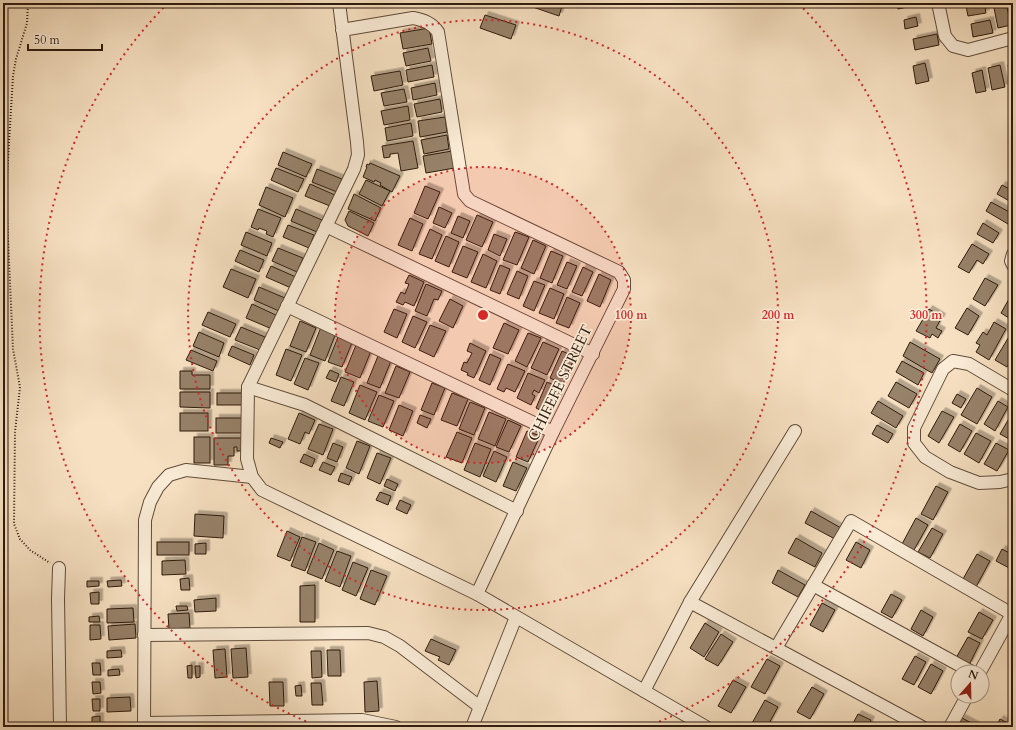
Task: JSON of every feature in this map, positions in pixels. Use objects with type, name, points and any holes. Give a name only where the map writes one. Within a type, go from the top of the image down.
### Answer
[{"type":"street","points":[[339,3],[358,155],[354,169],[248,388],[247,459],[252,477],[262,490],[477,594],[706,727]]},
{"type":"street","points":[[938,3],[945,36],[953,46],[968,50],[1013,38]]},
{"type":"street","name":"CHIFEFE STREET","points":[[342,30],[413,18],[424,20],[434,26],[438,32],[464,194],[470,201],[619,272],[624,280],[624,289],[553,432],[477,594]]},
{"type":"street","points":[[326,226],[593,354]]},
{"type":"street","points":[[1013,254],[1011,261],[1013,265]]},
{"type":"street","points":[[287,306],[553,432]]},
{"type":"street","points":[[1013,390],[968,364],[953,361],[943,369],[914,428],[914,443],[925,457],[950,472],[979,483],[1000,482],[1013,479]]},
{"type":"street","points":[[248,388],[305,405],[517,511]]},
{"type":"street","points":[[644,691],[690,602],[795,430]]},
{"type":"street","points":[[252,477],[186,470],[169,475],[158,487],[150,502],[145,520],[144,725],[362,720],[396,727]]},
{"type":"street","points":[[776,648],[850,521],[1012,613],[984,664]]},
{"type":"street","points":[[58,568],[60,727]]},
{"type":"street","points":[[813,585],[957,664]]},
{"type":"street","points":[[690,602],[922,727]]},
{"type":"street","points":[[472,727],[516,617]]},
{"type":"street","points":[[144,635],[368,634],[384,637],[400,646],[480,707]]},
{"type":"street","points":[[950,727],[963,704]]},
{"type":"path","points":[[28,3],[27,23],[16,59],[13,76],[6,193],[13,349],[20,387],[15,432],[14,524],[20,539],[30,550],[58,568]]},
{"type":"building","points":[[528,3],[563,3],[559,16],[527,5]]},
{"type":"building","points":[[896,3],[926,3],[898,9]]},
{"type":"building","points":[[984,3],[986,13],[968,16],[966,6]]},
{"type":"building","points":[[993,3],[1006,3],[1011,25],[998,28]]},
{"type":"building","points":[[485,15],[516,25],[511,39],[480,28]]},
{"type":"building","points":[[916,17],[918,26],[905,29],[904,20]]},
{"type":"building","points":[[990,20],[993,33],[973,37],[971,24]]},
{"type":"building","points":[[429,28],[432,44],[403,49],[400,33]]},
{"type":"building","points":[[937,34],[939,45],[915,50],[913,39]]},
{"type":"building","points":[[428,48],[431,61],[406,66],[403,53]]},
{"type":"building","points":[[925,63],[929,81],[916,84],[913,66]]},
{"type":"building","points":[[1013,64],[1013,86],[1012,87],[1008,65]]},
{"type":"building","points":[[432,65],[434,77],[408,82],[406,70]]},
{"type":"building","points":[[1000,65],[1005,87],[992,90],[988,68]]},
{"type":"building","points":[[982,70],[986,91],[976,93],[972,73]]},
{"type":"building","points":[[400,71],[403,85],[374,91],[371,76]]},
{"type":"building","points":[[435,83],[437,95],[413,100],[411,88]]},
{"type":"building","points":[[404,89],[407,102],[384,106],[381,93]]},
{"type":"building","points":[[440,99],[442,112],[417,117],[414,104]]},
{"type":"building","points":[[408,106],[410,120],[384,125],[381,111]]},
{"type":"building","points":[[445,117],[447,132],[420,137],[418,121]]},
{"type":"building","points":[[411,123],[413,136],[387,141],[385,128]]},
{"type":"building","points":[[447,135],[449,149],[424,154],[421,140]]},
{"type":"building","points":[[413,141],[418,168],[401,171],[398,153],[390,154],[390,157],[384,158],[382,146]]},
{"type":"building","points":[[452,151],[455,168],[426,173],[423,156]]},
{"type":"building","points":[[283,152],[312,164],[306,177],[278,165]]},
{"type":"building","points":[[370,163],[400,176],[392,192],[380,185],[381,183],[375,180],[374,182],[363,177],[367,164],[369,165]]},
{"type":"building","points":[[276,168],[304,179],[298,192],[271,180]]},
{"type":"building","points":[[317,169],[342,179],[337,192],[312,182]]},
{"type":"building","points":[[366,180],[390,191],[382,206],[359,194]]},
{"type":"building","points":[[310,184],[335,195],[330,206],[305,196]]},
{"type":"building","points":[[1002,185],[1013,191],[1013,203],[997,194]]},
{"type":"building","points":[[425,186],[440,192],[428,219],[414,213]]},
{"type":"building","points":[[266,187],[293,198],[285,217],[259,205]]},
{"type":"building","points":[[354,194],[381,208],[375,221],[348,209]]},
{"type":"building","points":[[991,202],[1013,214],[1008,224],[986,211]]},
{"type":"building","points":[[439,207],[452,213],[445,228],[433,223]]},
{"type":"building","points":[[258,209],[281,218],[273,237],[266,234],[267,231],[259,228],[258,230],[251,227]]},
{"type":"building","points":[[296,209],[322,220],[317,232],[291,221]]},
{"type":"building","points":[[349,211],[374,223],[368,236],[348,226],[345,220]]},
{"type":"building","points":[[477,215],[493,222],[482,247],[466,240]]},
{"type":"building","points":[[458,216],[470,221],[463,238],[451,233]]},
{"type":"building","points":[[410,218],[423,224],[412,251],[398,245]]},
{"type":"building","points":[[983,223],[999,233],[993,243],[977,234]]},
{"type":"building","points":[[288,225],[314,235],[309,248],[283,237]]},
{"type":"building","points":[[430,229],[442,235],[432,259],[419,254]]},
{"type":"building","points":[[246,232],[272,243],[267,256],[241,245]]},
{"type":"building","points":[[515,232],[529,237],[517,265],[503,260]]},
{"type":"building","points":[[494,234],[507,239],[500,256],[488,250]]},
{"type":"building","points":[[446,236],[459,242],[449,267],[435,261]]},
{"type":"building","points":[[533,240],[546,246],[534,274],[521,268]]},
{"type":"building","points":[[972,244],[989,254],[983,264],[977,260],[969,273],[958,267]]},
{"type":"building","points":[[463,246],[478,252],[467,278],[452,272]]},
{"type":"building","points":[[278,248],[303,258],[297,272],[272,261]]},
{"type":"building","points":[[240,250],[264,260],[259,272],[235,261]]},
{"type":"building","points":[[551,251],[563,256],[552,283],[540,278]]},
{"type":"building","points":[[483,254],[497,261],[486,288],[471,282]]},
{"type":"building","points":[[567,262],[577,266],[567,289],[557,285]]},
{"type":"building","points":[[500,265],[510,269],[500,294],[490,290]]},
{"type":"building","points":[[271,266],[296,277],[291,288],[266,277]]},
{"type":"building","points":[[583,267],[593,272],[582,296],[572,292]]},
{"type":"building","points":[[231,269],[256,279],[248,298],[223,287]]},
{"type":"building","points":[[517,271],[528,276],[519,299],[507,294]]},
{"type":"building","points":[[599,274],[611,280],[600,307],[587,301]]},
{"type":"building","points":[[409,275],[424,282],[414,306],[405,302],[403,305],[396,302],[401,292],[405,294],[409,284],[405,283]]},
{"type":"building","points":[[985,278],[998,285],[985,306],[973,299]]},
{"type":"building","points":[[534,281],[545,285],[534,311],[523,306]]},
{"type":"building","points":[[426,284],[442,291],[438,300],[434,299],[427,316],[415,311]]},
{"type":"building","points":[[259,287],[285,298],[279,311],[254,300]]},
{"type":"building","points":[[550,288],[564,294],[554,319],[539,313]]},
{"type":"building","points":[[1013,292],[1013,319],[1012,320],[1001,313]]},
{"type":"building","points":[[567,297],[580,303],[569,328],[556,323]]},
{"type":"building","points":[[450,299],[463,306],[453,328],[439,321]]},
{"type":"building","points":[[252,304],[278,316],[272,329],[246,318]]},
{"type":"building","points":[[967,308],[979,316],[968,335],[955,328]]},
{"type":"building","points":[[394,309],[407,314],[397,338],[384,332]]},
{"type":"building","points":[[929,309],[942,317],[936,328],[942,331],[938,338],[932,334],[930,338],[916,331]]},
{"type":"building","points":[[208,312],[236,324],[230,337],[202,325]]},
{"type":"building","points":[[413,316],[427,322],[415,348],[402,342]]},
{"type":"building","points":[[300,321],[316,328],[306,352],[290,346]]},
{"type":"building","points":[[994,322],[1006,329],[989,360],[976,352],[980,345],[976,343],[983,332],[987,335]]},
{"type":"building","points":[[504,323],[519,330],[508,354],[493,348]]},
{"type":"building","points":[[430,325],[446,331],[434,357],[419,350]]},
{"type":"building","points":[[241,327],[265,337],[260,350],[235,340]]},
{"type":"building","points":[[321,327],[336,333],[325,361],[310,355]]},
{"type":"building","points":[[199,332],[224,343],[219,357],[193,346]]},
{"type":"building","points":[[528,333],[541,338],[527,367],[515,361]]},
{"type":"building","points":[[1010,335],[1013,337],[1013,356],[1007,367],[995,360]]},
{"type":"building","points":[[338,337],[352,343],[342,367],[328,362]]},
{"type":"building","points":[[543,342],[559,349],[547,375],[531,368]]},
{"type":"building","points":[[910,342],[940,359],[932,373],[903,356]]},
{"type":"building","points":[[470,343],[486,351],[474,378],[461,370],[464,362],[467,363],[472,353],[467,351]]},
{"type":"building","points":[[356,345],[371,351],[360,378],[345,372]]},
{"type":"building","points":[[232,346],[254,355],[250,365],[228,355]]},
{"type":"building","points":[[286,349],[302,355],[291,381],[276,375]]},
{"type":"building","points":[[191,350],[217,361],[213,371],[186,360]]},
{"type":"building","points":[[562,351],[575,357],[563,384],[550,378]]},
{"type":"building","points":[[490,354],[501,359],[490,385],[479,380]]},
{"type":"building","points":[[378,356],[391,361],[380,388],[367,383]]},
{"type":"building","points":[[305,358],[319,363],[308,390],[294,384]]},
{"type":"building","points":[[902,361],[924,373],[918,385],[896,372]]},
{"type":"building","points":[[508,364],[525,371],[515,392],[506,388],[504,392],[497,389]]},
{"type":"building","points":[[396,366],[410,372],[399,398],[385,393]]},
{"type":"building","points":[[330,370],[339,374],[336,382],[326,378]]},
{"type":"building","points":[[180,371],[192,371],[192,375],[210,375],[210,389],[180,389]]},
{"type":"building","points":[[528,373],[545,380],[539,393],[534,390],[532,394],[535,396],[531,405],[517,398]]},
{"type":"building","points":[[341,377],[354,382],[344,406],[331,401]]},
{"type":"building","points":[[547,382],[562,389],[552,410],[546,408],[544,412],[536,408]]},
{"type":"building","points":[[896,382],[917,394],[909,408],[888,396]]},
{"type":"building","points":[[432,383],[445,388],[434,415],[421,410]]},
{"type":"building","points":[[360,385],[377,392],[365,420],[349,413]]},
{"type":"building","points":[[977,388],[992,397],[977,424],[961,415]]},
{"type":"building","points":[[180,392],[210,392],[210,408],[180,407]]},
{"type":"building","points":[[217,393],[243,393],[243,405],[217,405]]},
{"type":"building","points":[[452,393],[468,399],[457,426],[441,420]]},
{"type":"building","points":[[957,394],[966,399],[961,408],[952,403]]},
{"type":"building","points":[[379,395],[394,401],[383,427],[368,421]]},
{"type":"building","points":[[878,401],[903,416],[896,428],[871,413]]},
{"type":"building","points":[[998,401],[1008,407],[995,431],[984,424]]},
{"type":"building","points":[[470,402],[485,408],[474,435],[459,429]]},
{"type":"building","points":[[399,405],[413,411],[403,436],[389,430]]},
{"type":"building","points":[[942,411],[954,417],[939,443],[928,436]]},
{"type":"building","points":[[489,412],[506,419],[495,446],[478,439]]},
{"type":"building","points":[[180,413],[208,413],[208,431],[180,431]]},
{"type":"building","points":[[299,413],[315,420],[309,434],[305,432],[300,444],[288,439]]},
{"type":"building","points":[[420,415],[431,419],[427,428],[417,423]]},
{"type":"building","points":[[1011,415],[1013,416],[1013,441],[1000,434]]},
{"type":"building","points":[[216,418],[242,418],[242,433],[216,433]]},
{"type":"building","points":[[508,420],[521,426],[509,452],[496,447]]},
{"type":"building","points":[[319,424],[333,429],[323,455],[308,449]]},
{"type":"building","points":[[960,424],[972,431],[960,452],[948,445]]},
{"type":"building","points":[[877,425],[893,434],[888,443],[872,434]]},
{"type":"building","points":[[527,431],[540,436],[528,462],[516,457]]},
{"type":"building","points":[[457,432],[472,438],[462,463],[446,457]]},
{"type":"building","points":[[976,433],[991,441],[979,463],[964,454]]},
{"type":"building","points":[[194,437],[210,437],[210,463],[194,463]]},
{"type":"building","points":[[214,438],[244,438],[244,451],[237,451],[237,447],[234,447],[234,456],[228,456],[228,465],[214,465]]},
{"type":"building","points":[[271,438],[283,442],[280,448],[269,443]]},
{"type":"building","points":[[357,441],[370,446],[359,474],[346,468]]},
{"type":"building","points":[[333,443],[343,447],[337,462],[327,458]]},
{"type":"building","points":[[475,443],[491,449],[480,477],[464,470]]},
{"type":"building","points":[[996,443],[1009,450],[997,471],[984,464]]},
{"type":"building","points":[[494,451],[507,457],[496,482],[483,476]]},
{"type":"building","points":[[377,453],[391,458],[380,484],[367,478]]},
{"type":"building","points":[[304,454],[315,459],[312,467],[300,462]]},
{"type":"building","points":[[323,462],[335,467],[331,475],[319,470]]},
{"type":"building","points":[[513,462],[527,468],[516,491],[503,486]]},
{"type":"building","points":[[341,473],[352,477],[349,485],[338,481]]},
{"type":"building","points":[[387,479],[398,484],[395,491],[384,486]]},
{"type":"building","points":[[936,486],[948,492],[933,520],[921,514]]},
{"type":"building","points":[[380,492],[391,496],[388,505],[376,500]]},
{"type":"building","points":[[400,500],[411,505],[407,514],[396,509]]},
{"type":"building","points":[[811,511],[841,528],[835,539],[805,523]]},
{"type":"building","points":[[195,514],[224,516],[223,538],[194,536]]},
{"type":"building","points":[[916,518],[928,525],[914,550],[902,544]]},
{"type":"building","points":[[932,528],[943,534],[930,558],[918,552]]},
{"type":"building","points":[[287,531],[300,537],[290,561],[277,556]]},
{"type":"building","points":[[302,537],[316,542],[305,571],[291,566]]},
{"type":"building","points":[[796,538],[822,553],[815,567],[788,553]]},
{"type":"building","points":[[157,542],[189,542],[189,555],[157,555]]},
{"type":"building","points":[[856,542],[870,550],[861,568],[846,560]]},
{"type":"building","points":[[206,543],[206,554],[195,554],[195,544]]},
{"type":"building","points":[[319,543],[334,550],[322,579],[307,573]]},
{"type":"building","points":[[1002,549],[1013,555],[1013,570],[996,561]]},
{"type":"building","points":[[337,551],[351,556],[340,587],[325,581]]},
{"type":"building","points":[[977,554],[990,561],[976,587],[963,579]]},
{"type":"building","points":[[185,560],[186,574],[162,575],[162,561]]},
{"type":"building","points":[[353,562],[368,568],[356,596],[342,590]]},
{"type":"building","points":[[371,570],[387,576],[375,605],[360,599]]},
{"type":"building","points":[[778,570],[805,585],[798,597],[772,583]]},
{"type":"building","points":[[189,578],[190,590],[181,590],[180,579]]},
{"type":"building","points":[[121,580],[122,586],[108,587],[107,581]]},
{"type":"building","points":[[87,581],[99,581],[99,586],[87,587]]},
{"type":"building","points":[[315,585],[315,622],[300,622],[300,586]]},
{"type":"building","points":[[99,592],[99,604],[91,604],[90,593]]},
{"type":"building","points":[[891,594],[902,600],[892,618],[881,612]]},
{"type":"building","points":[[216,598],[216,611],[195,612],[194,600]]},
{"type":"building","points":[[822,603],[835,610],[823,632],[810,625]]},
{"type":"building","points":[[176,606],[187,606],[188,610],[177,611]]},
{"type":"building","points":[[133,608],[134,622],[107,623],[107,609]]},
{"type":"building","points":[[921,610],[933,617],[923,636],[911,629]]},
{"type":"building","points":[[979,612],[993,620],[982,639],[968,632]]},
{"type":"building","points":[[189,613],[190,628],[169,629],[168,614]]},
{"type":"building","points":[[99,616],[100,622],[89,622],[89,617]]},
{"type":"building","points":[[705,623],[719,632],[704,657],[690,648]]},
{"type":"building","points":[[135,624],[136,638],[109,640],[108,626]]},
{"type":"building","points":[[90,625],[100,625],[101,639],[90,640]]},
{"type":"building","points":[[721,634],[733,642],[718,666],[705,659]]},
{"type":"building","points":[[968,637],[980,643],[970,664],[956,658]]},
{"type":"building","points":[[431,639],[456,650],[449,665],[438,660],[440,657],[425,651]]},
{"type":"building","points":[[246,648],[248,677],[233,678],[231,649]]},
{"type":"building","points":[[225,649],[227,677],[215,678],[213,650]]},
{"type":"building","points":[[121,650],[122,657],[107,658],[107,651]]},
{"type":"building","points":[[327,650],[340,650],[341,676],[328,676]]},
{"type":"building","points":[[311,651],[321,651],[322,677],[312,678]]},
{"type":"building","points":[[915,656],[926,662],[914,685],[902,679]]},
{"type":"building","points":[[767,659],[780,666],[765,694],[751,687]]},
{"type":"building","points":[[92,663],[100,663],[101,675],[93,675]]},
{"type":"building","points":[[931,664],[943,671],[931,694],[918,687]]},
{"type":"building","points":[[192,665],[192,678],[188,678],[187,666]]},
{"type":"building","points":[[195,666],[200,666],[200,677],[196,678]]},
{"type":"building","points":[[119,669],[120,675],[108,676],[108,670]]},
{"type":"building","points":[[733,680],[746,687],[731,713],[718,706]]},
{"type":"building","points":[[377,681],[379,711],[365,712],[364,682]]},
{"type":"building","points":[[92,682],[100,682],[101,693],[93,694]]},
{"type":"building","points":[[269,682],[283,682],[284,706],[270,706]]},
{"type":"building","points":[[311,683],[321,683],[323,705],[312,705]]},
{"type":"building","points":[[301,685],[302,696],[296,696],[295,686]]},
{"type":"building","points":[[812,687],[824,694],[810,719],[797,712]]},
{"type":"building","points":[[130,697],[131,711],[107,712],[107,698]]},
{"type":"building","points":[[92,699],[100,699],[100,711],[93,711]]},
{"type":"building","points":[[765,700],[778,707],[767,727],[756,727],[751,725]]},
{"type":"building","points":[[858,714],[871,720],[868,727],[851,727]]},
{"type":"building","points":[[100,716],[100,727],[92,727],[92,717]]},
{"type":"building","points":[[962,718],[979,727],[957,727]]},
{"type":"building","points":[[1000,719],[1013,726],[1013,727],[996,727]]}]
